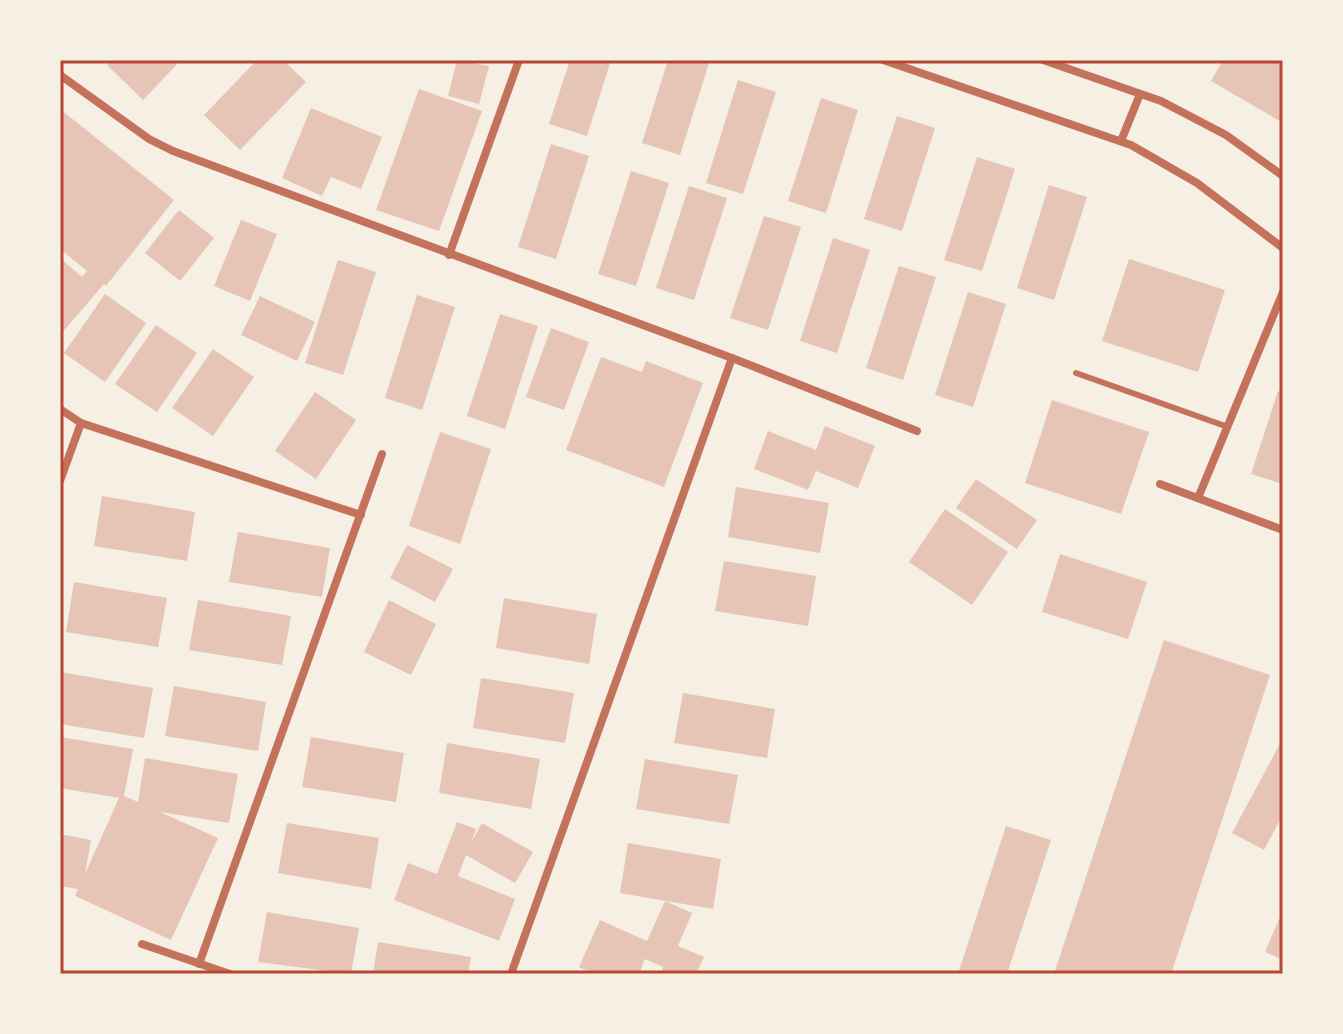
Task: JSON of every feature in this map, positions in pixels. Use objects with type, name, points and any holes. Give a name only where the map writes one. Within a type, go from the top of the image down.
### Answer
[{"type":"street","points":[[449,255],[519,60]]},
{"type":"street","points":[[883,60],[1121,141],[1197,183],[1283,248]]},
{"type":"street","points":[[1043,60],[1140,94],[1226,135],[1282,172]]},
{"type":"street","points":[[60,75],[149,139],[173,151],[732,358],[917,431]]},
{"type":"street","points":[[1121,141],[1140,94]]},
{"type":"street","points":[[1198,498],[1283,292]]},
{"type":"street","points":[[511,974],[732,358]]},
{"type":"street","points":[[60,409],[81,423],[361,515]]},
{"type":"street","points":[[60,481],[81,423]]},
{"type":"street","points":[[199,964],[382,454]]},
{"type":"street","points":[[1160,484],[1283,530]]},
{"type":"street","points":[[142,944],[230,974]]},
{"type":"lane","points":[[1076,373],[1228,427]]},
{"type":"building","points":[[112,60],[181,60],[143,100],[107,65]]},
{"type":"building","points":[[257,60],[283,60],[306,82],[240,150],[204,115]]},
{"type":"building","points":[[457,60],[489,66],[479,104],[448,96]]},
{"type":"building","points":[[570,60],[611,60],[587,136],[549,124]]},
{"type":"building","points":[[668,60],[710,60],[680,155],[642,143]]},
{"type":"building","points":[[1223,60],[1283,60],[1283,123],[1211,81]]},
{"type":"building","points":[[738,80],[776,92],[743,194],[706,183]]},
{"type":"building","points":[[419,89],[482,111],[439,231],[376,210]]},
{"type":"building","points":[[821,98],[858,110],[826,213],[788,201]]},
{"type":"building","points":[[311,108],[382,137],[361,189],[331,177],[322,196],[282,178]]},
{"type":"building","points":[[60,109],[174,200],[106,286],[104,284],[60,335],[60,258],[82,277],[87,271],[60,249]]},
{"type":"building","points":[[897,116],[935,128],[902,231],[864,219]]},
{"type":"building","points":[[551,144],[589,156],[556,259],[518,247]]},
{"type":"building","points":[[977,157],[1015,169],[982,271],[944,260]]},
{"type":"building","points":[[631,171],[669,183],[636,286],[598,274]]},
{"type":"building","points":[[1049,185],[1087,197],[1054,300],[1017,288]]},
{"type":"building","points":[[689,186],[727,198],[694,300],[656,288]]},
{"type":"building","points":[[179,210],[214,238],[180,281],[145,253]]},
{"type":"building","points":[[764,216],[801,227],[768,330],[730,318]]},
{"type":"building","points":[[241,220],[277,234],[250,301],[214,286]]},
{"type":"building","points":[[833,238],[870,250],[837,353],[800,341]]},
{"type":"building","points":[[1129,259],[1225,290],[1198,372],[1102,341]]},
{"type":"building","points":[[338,260],[376,272],[343,375],[305,363]]},
{"type":"building","points":[[899,266],[936,277],[903,380],[866,368]]},
{"type":"building","points":[[968,292],[1006,304],[973,407],[935,395]]},
{"type":"building","points":[[105,294],[146,323],[105,382],[64,353]]},
{"type":"building","points":[[417,295],[455,307],[422,410],[385,398]]},
{"type":"building","points":[[260,296],[315,322],[297,361],[241,335]]},
{"type":"building","points":[[500,314],[538,326],[505,429],[467,416]]},
{"type":"building","points":[[156,325],[197,353],[157,412],[115,384]]},
{"type":"building","points":[[551,328],[589,342],[564,410],[526,397]]},
{"type":"building","points":[[213,349],[254,377],[213,436],[172,408]]},
{"type":"building","points":[[601,357],[642,372],[646,361],[703,383],[664,487],[566,450]]},
{"type":"building","points":[[1278,391],[1283,393],[1283,484],[1251,474]]},
{"type":"building","points":[[315,392],[356,420],[316,479],[275,451]]},
{"type":"building","points":[[1052,400],[1149,432],[1121,514],[1025,483]]},
{"type":"building","points":[[825,426],[875,446],[858,488],[816,471],[808,490],[754,469],[768,431],[816,450]]},
{"type":"building","points":[[440,432],[491,449],[460,544],[409,526]]},
{"type":"building","points":[[976,479],[1037,520],[1017,549],[956,508]]},
{"type":"building","points":[[736,487],[829,503],[820,553],[728,537]]},
{"type":"building","points":[[102,496],[195,512],[187,561],[94,546]]},
{"type":"building","points":[[945,509],[1008,552],[972,605],[909,562]]},
{"type":"building","points":[[238,532],[330,548],[322,597],[229,582]]},
{"type":"building","points":[[407,545],[453,569],[435,602],[390,578]]},
{"type":"building","points":[[1060,554],[1147,582],[1128,639],[1042,612]]},
{"type":"building","points":[[724,561],[816,576],[808,626],[715,611]]},
{"type":"building","points":[[74,582],[167,598],[158,647],[66,632]]},
{"type":"building","points":[[504,598],[597,614],[589,664],[496,648]]},
{"type":"building","points":[[198,600],[291,616],[282,665],[189,650]]},
{"type":"building","points":[[389,600],[436,624],[411,675],[364,652]]},
{"type":"building","points":[[1164,640],[1270,675],[1171,974],[1054,974]]},
{"type":"building","points":[[60,672],[153,688],[144,738],[60,724]]},
{"type":"building","points":[[481,678],[574,693],[565,743],[473,728]]},
{"type":"building","points":[[174,686],[266,702],[258,751],[165,736]]},
{"type":"building","points":[[683,693],[775,709],[767,758],[674,743]]},
{"type":"building","points":[[60,737],[133,749],[124,796],[138,802],[145,758],[238,774],[229,823],[160,812],[218,838],[171,940],[75,896],[78,889],[60,886],[60,834],[91,840],[85,874],[119,798],[60,788]]},
{"type":"building","points":[[311,737],[404,753],[396,802],[302,787]]},
{"type":"building","points":[[1283,738],[1283,814],[1264,850],[1232,833]]},
{"type":"building","points":[[447,743],[540,759],[531,809],[439,793]]},
{"type":"building","points":[[645,759],[738,775],[729,824],[636,809]]},
{"type":"building","points":[[457,822],[476,829],[471,843],[482,823],[533,852],[515,883],[466,855],[458,876],[515,899],[499,941],[394,900],[408,863],[437,874]]},
{"type":"building","points":[[287,823],[379,838],[371,889],[278,873]]},
{"type":"building","points":[[1006,826],[1051,840],[1007,974],[958,974]]},
{"type":"building","points":[[628,843],[721,859],[713,909],[620,893]]},
{"type":"building","points":[[665,901],[692,913],[678,946],[704,957],[696,974],[661,974],[663,967],[645,959],[639,974],[594,974],[579,967],[600,920],[647,941]]},
{"type":"building","points":[[1283,910],[1283,960],[1265,952]]},
{"type":"building","points":[[267,912],[359,928],[351,974],[258,962]]},
{"type":"building","points":[[378,942],[471,957],[468,974],[373,974]]}]
